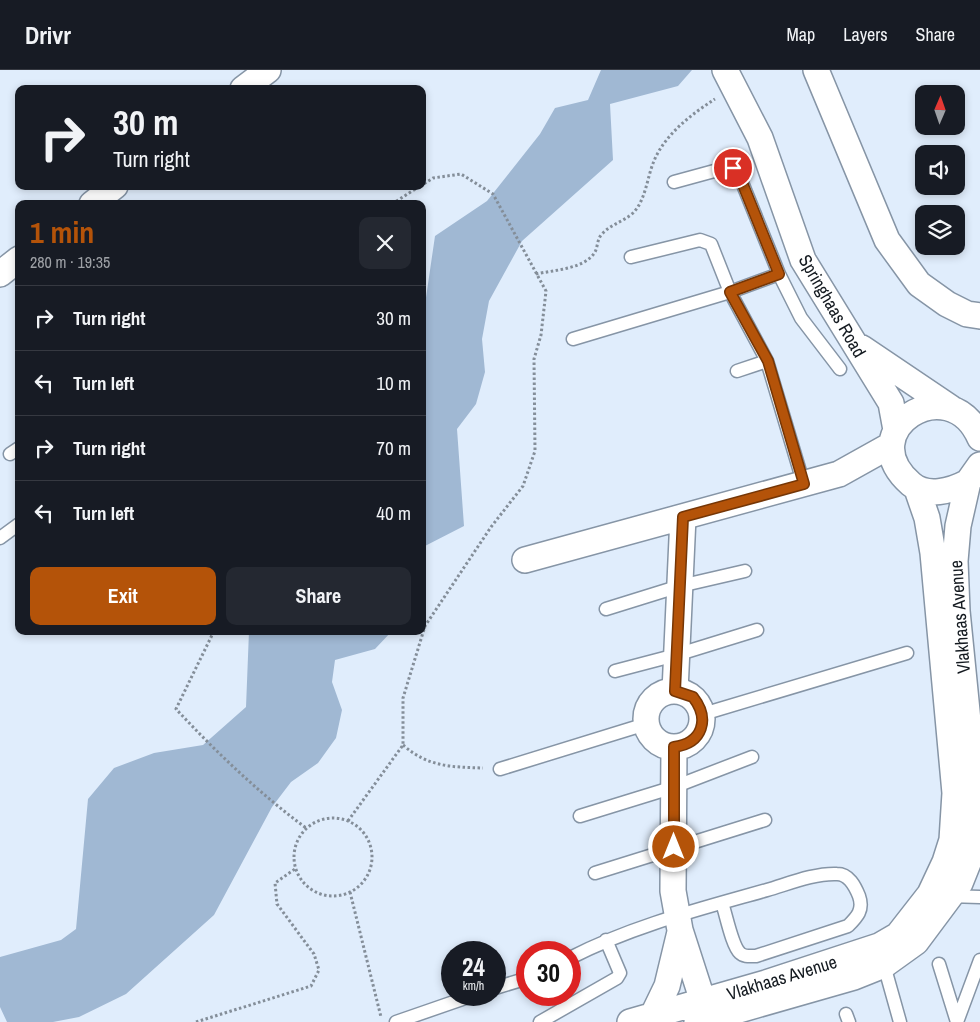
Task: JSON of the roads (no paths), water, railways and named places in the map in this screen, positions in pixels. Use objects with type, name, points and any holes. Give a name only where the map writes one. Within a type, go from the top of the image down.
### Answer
[{"type":"street","points":[[248,85],[268,70]]},
{"type":"street","points":[[816,70],[887,240],[919,284],[947,304],[967,314],[980,316]]},
{"type":"street","name":"Springhaas Road","points":[[730,78],[760,138],[802,260],[891,403],[894,438],[893,462],[910,483]]},
{"type":"street","points":[[97,200],[110,190]]},
{"type":"street","points":[[0,274],[15,262]]},
{"type":"street","points":[[852,340],[965,411],[980,438]]},
{"type":"street","points":[[525,560],[839,474],[894,438],[906,418],[919,409],[935,406],[965,411]]},
{"type":"street","points":[[839,474],[910,483],[930,492],[944,492],[974,473]]},
{"type":"street","name":"Vlakhaas Avenue","points":[[703,1014],[879,946],[898,935],[942,891],[960,882],[972,853],[977,830],[955,580],[958,526],[974,473]]},
{"type":"street","name":"Vlakhaas Avenue","points":[[641,1019],[703,1014],[854,977],[884,965],[903,954],[916,942],[942,891],[955,819],[955,793],[931,544],[927,518],[910,483]]},
{"type":"street","points":[[675,691],[683,517]]},
{"type":"street","points":[[675,691],[693,697],[702,714],[702,724],[699,733],[684,746],[674,747],[656,741],[646,724],[646,714],[656,697],[665,692],[675,691]]},
{"type":"street","points":[[674,747],[673,890],[678,923],[703,1014]]},
{"type":"street","points":[[641,1019],[667,986],[678,923]]},
{"type":"lane","points":[[674,182],[729,167],[737,170],[779,274],[801,318],[840,368]]},
{"type":"lane","points":[[631,258],[700,240],[711,244],[730,292],[768,361],[804,484]]},
{"type":"lane","points":[[573,339],[730,292],[779,274]]},
{"type":"lane","points":[[736,371],[768,361]]},
{"type":"lane","points":[[0,538],[15,527]]},
{"type":"lane","points":[[606,609],[680,586],[744,571]]},
{"type":"lane","points":[[614,671],[676,655],[757,630]]},
{"type":"lane","points":[[702,714],[907,653]]},
{"type":"lane","points":[[500,769],[646,724]]},
{"type":"lane","points":[[580,816],[674,787],[752,757]]},
{"type":"lane","points":[[595,873],[765,820]]},
{"type":"lane","points":[[581,952],[606,940],[678,923],[722,903],[820,875],[838,873],[854,885],[860,900],[860,910],[858,917],[848,926],[756,956],[747,957],[740,953],[735,945],[722,903]]},
{"type":"lane","points":[[942,891],[980,897]]},
{"type":"lane","points":[[540,1022],[617,978],[620,973],[606,940]]},
{"type":"lane","points":[[957,1022],[980,960]]},
{"type":"lane","points":[[939,964],[957,1022]]},
{"type":"lane","points":[[884,965],[900,1022]]},
{"type":"lane","points":[[390,1021],[441,1005]]},
{"type":"water","points":[[601,70],[692,70],[678,86],[610,104],[613,160],[522,241],[489,301],[482,339],[485,372],[476,404],[457,429],[464,526],[426,545],[426,298],[435,236],[487,201],[540,134],[555,108],[588,100]]},
{"type":"water","points":[[249,635],[388,635],[375,649],[335,660],[332,682],[342,710],[336,738],[318,763],[291,782],[272,807],[214,915],[126,994],[79,1017],[53,1022],[7,1022],[0,1007],[0,957],[61,940],[76,929],[88,799],[114,768],[154,753],[203,745],[246,707]]}]
